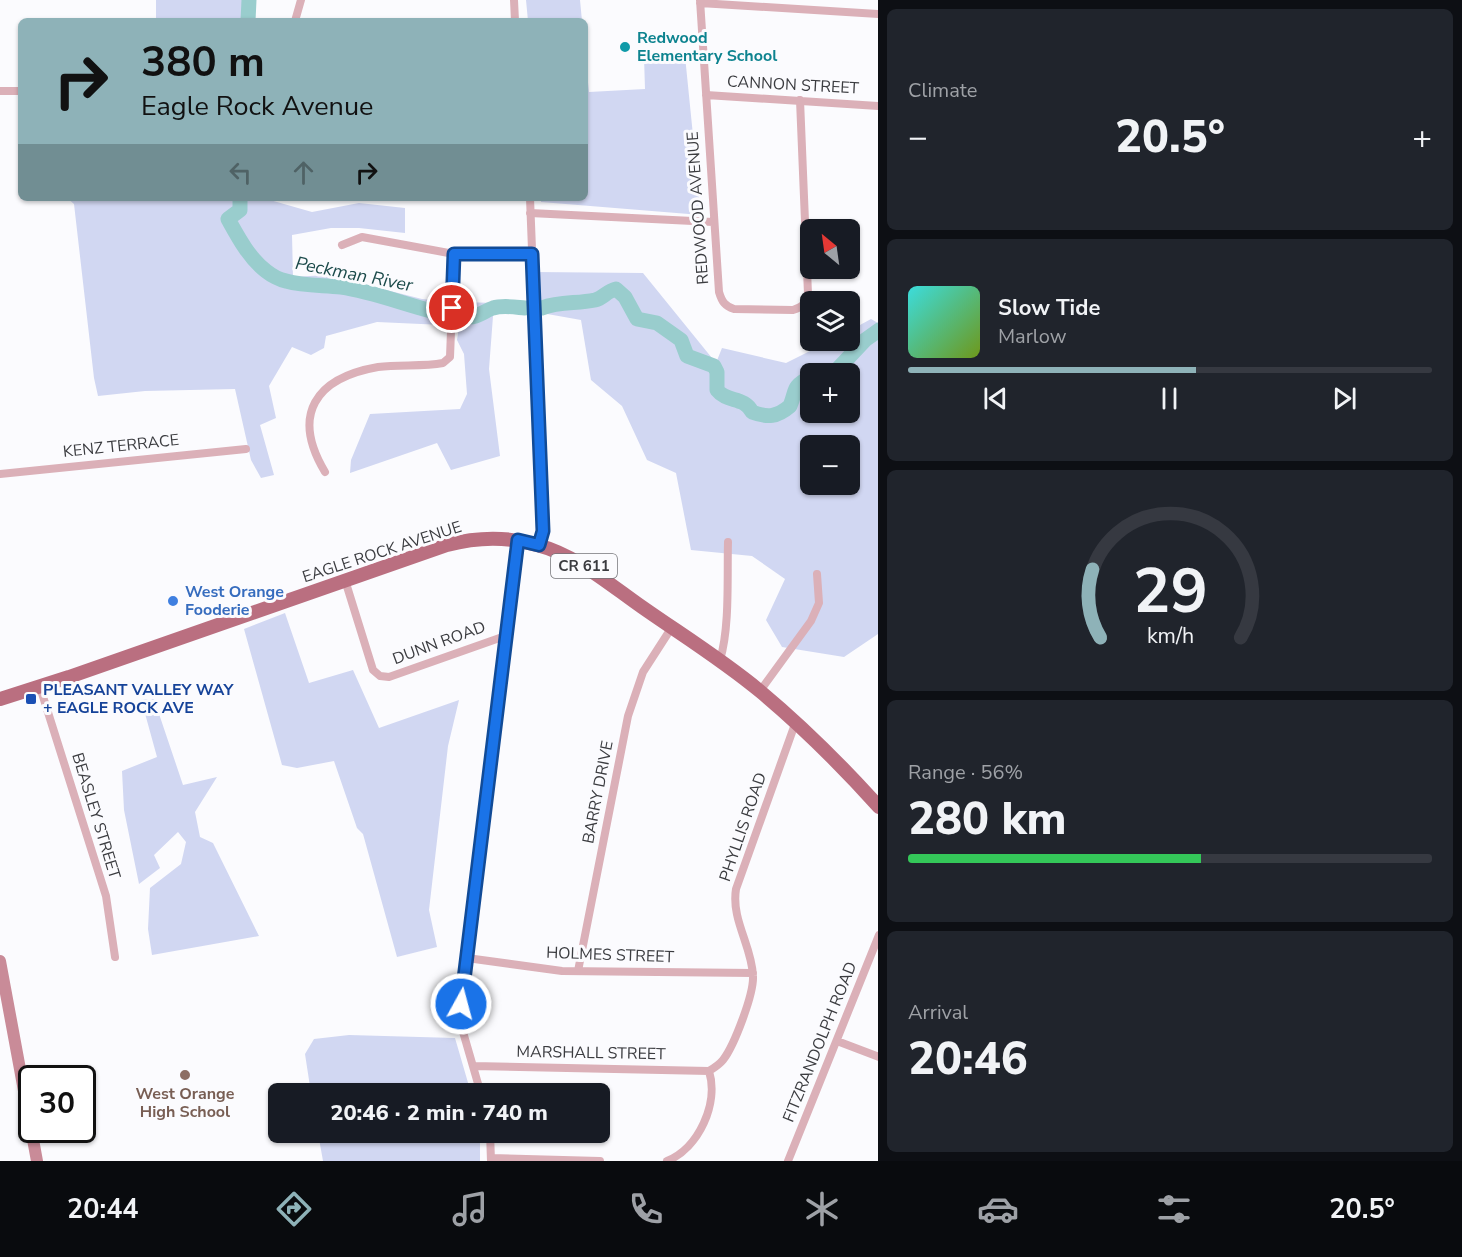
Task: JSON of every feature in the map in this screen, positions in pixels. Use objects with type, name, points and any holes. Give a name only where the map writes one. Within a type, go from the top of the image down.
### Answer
[{"type":"main road","name":"EAGLE ROCK AVENUE","points":[[0,699],[460,542],[486,538],[518,540],[539,545],[585,567],[720,660],[760,691],[843,768],[878,806]]},
{"type":"main road","points":[[0,961],[37,1161]]},
{"type":"street","points":[[296,18],[301,0]]},
{"type":"street","points":[[514,0],[515,18]]},
{"type":"street","points":[[700,2],[878,14]]},
{"type":"street","name":"REDWOOD AVENUE","points":[[700,2],[718,292],[727,307],[793,310],[801,308],[806,302],[808,294],[800,100]]},
{"type":"street","points":[[0,91],[18,91]]},
{"type":"street","name":"CANNON STREET","points":[[706,95],[878,106]]},
{"type":"street","points":[[530,201],[543,531],[539,545]]},
{"type":"street","points":[[530,213],[713,222]]},
{"type":"street","points":[[342,245],[362,237],[454,254],[532,254]]},
{"type":"street","points":[[325,472],[314,454],[310,436],[309,418],[320,393],[332,383],[364,370],[399,365],[443,363],[447,360],[451,353],[454,254]]},
{"type":"street","name":"KENZ TERRACE","points":[[0,474],[246,449]]},
{"type":"street","points":[[478,1083],[461,1025],[461,1004],[518,540]]},
{"type":"street","points":[[720,660],[723,650],[726,606],[728,542]]},
{"type":"street","points":[[760,691],[811,621],[819,603],[817,574]]},
{"type":"street","name":"DUNN ROAD","points":[[345,580],[373,670],[380,676],[389,677],[507,635]]},
{"type":"street","name":"BARRY DRIVE","points":[[579,971],[628,716],[643,672],[672,627]]},
{"type":"street","name":"BEASLEY STREET","points":[[40,687],[106,896],[116,957]]},
{"type":"street","name":"PHYLLIS ROAD","points":[[709,1071],[724,1059],[742,1019],[752,986],[753,974],[734,902],[736,889],[795,724]]},
{"type":"street","name":"FITZRANDOLPH ROAD","points":[[788,1161],[878,938]]},
{"type":"street","name":"HOLMES STREET","points":[[467,958],[562,971],[753,974]]},
{"type":"street","points":[[837,1041],[878,1057]]},
{"type":"street","name":"MARSHALL STREET","points":[[473,1066],[709,1071]]},
{"type":"street","points":[[667,1161],[679,1154],[701,1129],[710,1108],[712,1082],[709,1071]]},
{"type":"street","points":[[490,1143],[491,1160],[600,1161]]},
{"type":"shaded area","points":[[156,0],[250,0],[250,18],[156,18]]},
{"type":"shaded area","points":[[526,0],[580,0],[582,18],[528,18]]},
{"type":"shaded area","points":[[685,56],[701,215],[541,202],[588,201],[588,82],[589,92],[645,89],[644,57]]},
{"type":"shaded area","points":[[70,201],[274,201],[312,212],[359,203],[405,208],[405,233],[359,228],[331,228],[292,235],[293,277],[327,275],[422,299],[442,301],[443,325],[377,322],[326,336],[324,348],[311,355],[292,347],[269,386],[276,418],[260,425],[274,475],[261,478],[251,460],[235,389],[145,391],[98,396],[74,204]]},
{"type":"shaded area","points":[[535,272],[643,273],[716,363],[722,348],[786,363],[810,351],[860,351],[860,325],[871,319],[878,323],[878,634],[844,657],[782,647],[766,620],[785,579],[752,556],[691,550],[676,473],[647,460],[622,406],[591,380],[581,320],[536,312]]},
{"type":"shaded area","points":[[463,302],[494,303],[489,369],[500,456],[451,470],[437,443],[350,473],[351,460],[370,414],[460,409],[467,394],[464,354],[457,340]]},
{"type":"shaded area","points":[[285,613],[309,683],[353,670],[379,728],[459,700],[448,746],[429,910],[437,947],[397,957],[363,834],[357,828],[334,761],[297,768],[282,765],[244,629]]},
{"type":"shaded area","points":[[141,699],[154,699],[183,785],[217,777],[195,812],[200,837],[213,843],[259,936],[152,955],[148,929],[150,888],[181,864],[186,842],[178,832],[154,855],[160,868],[139,884],[124,810],[122,771],[157,757]]},
{"type":"shaded area","points":[[349,1035],[455,1038],[468,1083],[309,1083],[305,1054],[314,1039]]},
{"type":"shaded area","points":[[320,1143],[480,1143],[480,1161],[323,1161]]},
{"type":"waterway","name":"Peckman River","points":[[248,18],[249,0]]},
{"type":"waterway","name":"Peckman River","points":[[240,201],[240,210],[228,219],[254,260],[268,273],[281,280],[357,290],[435,312],[467,317],[497,307],[525,308]]},
{"type":"waterway","name":"Peckman River","points":[[542,308],[555,304],[595,300],[616,289],[625,297],[637,319],[657,323],[681,340],[687,356],[714,366],[717,372],[717,390],[721,394],[740,401],[752,412],[758,414],[768,416],[785,410],[790,406],[795,389],[800,384]]},
{"type":"waterway","name":"Peckman River","points":[[843,363],[865,340],[878,331]]},
{"type":"place","name":"Redwood Elementary School","points":[[625,47]]},
{"type":"place","name":"West Orange Fooderie","points":[[173,601]]},
{"type":"place","name":"PLEASANT VALLEY WAY + EAGLE ROCK AVE","points":[[31,699]]},
{"type":"place","name":"West Orange High School","points":[[185,1075]]},
{"type":"route","points":[[452,308],[454,254],[532,254],[543,531],[539,545],[518,540],[461,1004]]}]
